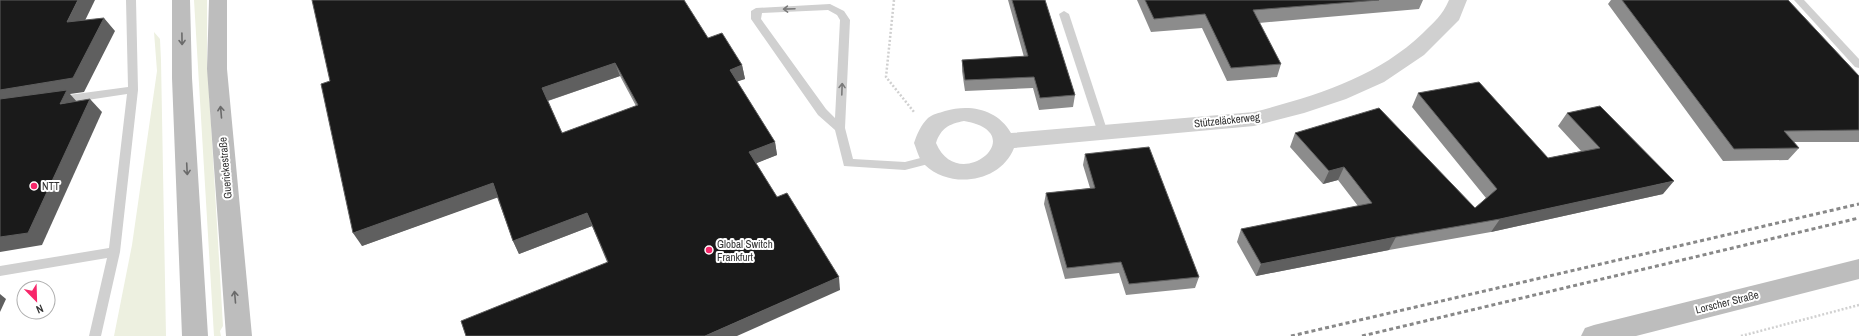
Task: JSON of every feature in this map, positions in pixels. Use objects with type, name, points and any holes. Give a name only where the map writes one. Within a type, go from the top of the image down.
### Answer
[{"type":"main road","points":[[181,0],[182,78],[195,336]]},
{"type":"main road","name":"Guerickestraße","points":[[218,0],[217,69],[239,336]]},
{"type":"main road","name":"Lorscher Straße","points":[[1594,336],[1859,268]]},
{"type":"street","name":"Stützeläckerweg","points":[[1004,141],[1254,119],[1297,108],[1339,94],[1377,77],[1417,50],[1452,16],[1458,0]]},
{"type":"street","points":[[964,114],[980,117],[999,129],[1004,141],[1002,153],[987,167],[971,171],[951,170],[932,159],[925,143],[929,129],[944,118],[964,114]]},
{"type":"lane","points":[[95,336],[114,252],[133,90],[131,0]]},
{"type":"lane","points":[[1799,0],[1859,65]]},
{"type":"lane","points":[[840,128],[822,112],[756,19],[756,11],[830,7],[841,13],[845,20],[840,128],[846,160],[851,164],[905,166],[932,159]]},
{"type":"lane","points":[[1064,14],[1103,133]]},
{"type":"lane","points":[[47,102],[133,90]]},
{"type":"lane","points":[[0,271],[114,252]]},
{"type":"path","points":[[894,0],[886,77],[929,129]]},
{"type":"path","points":[[1741,336],[1859,305]]},
{"type":"green space","points":[[194,0],[207,0],[207,57],[223,326],[220,331],[221,336],[214,336]]},
{"type":"green space","points":[[154,32],[160,39],[161,60],[166,336],[114,336],[132,245],[157,71]]},
{"type":"building","points":[[0,0],[78,0],[67,22],[104,18],[73,78],[0,90]]},
{"type":"building","points":[[312,0],[684,0],[708,38],[722,33],[742,65],[730,70],[775,142],[749,152],[777,197],[787,193],[839,277],[705,336],[466,336],[461,321],[608,262],[587,213],[513,241],[493,183],[353,233],[321,84],[330,81]],"holes":[[[615,63],[638,105],[562,133],[542,88]]]},
{"type":"building","points":[[1012,0],[1045,0],[1075,95],[1040,98],[1034,77],[965,80],[962,60],[1028,56]]},
{"type":"building","points":[[1145,0],[1379,0],[1253,10],[1281,64],[1231,68],[1205,14],[1154,19]]},
{"type":"building","points":[[1622,0],[1788,0],[1859,76],[1859,130],[1784,131],[1799,148],[1734,149]]},
{"type":"building","points":[[1479,82],[1548,158],[1600,148],[1567,113],[1600,106],[1674,181],[1500,219],[1396,237],[1261,264],[1241,229],[1372,203],[1344,167],[1329,171],[1295,133],[1379,108],[1475,208],[1497,189],[1418,93]]},
{"type":"building","name":"NTT","points":[[67,90],[60,104],[90,99],[28,233],[0,237],[0,99]]},
{"type":"building","points":[[1149,147],[1199,277],[1129,284],[1121,262],[1067,268],[1046,193],[1095,188],[1085,154]]},
{"type":"railway","points":[[1291,336],[1859,204]]},
{"type":"railway","points":[[1362,336],[1859,218]]},
{"type":"place","name":"NTT","points":[[34,186]]},
{"type":"place","name":"Global Switch Frankfurt","points":[[709,250]]}]
